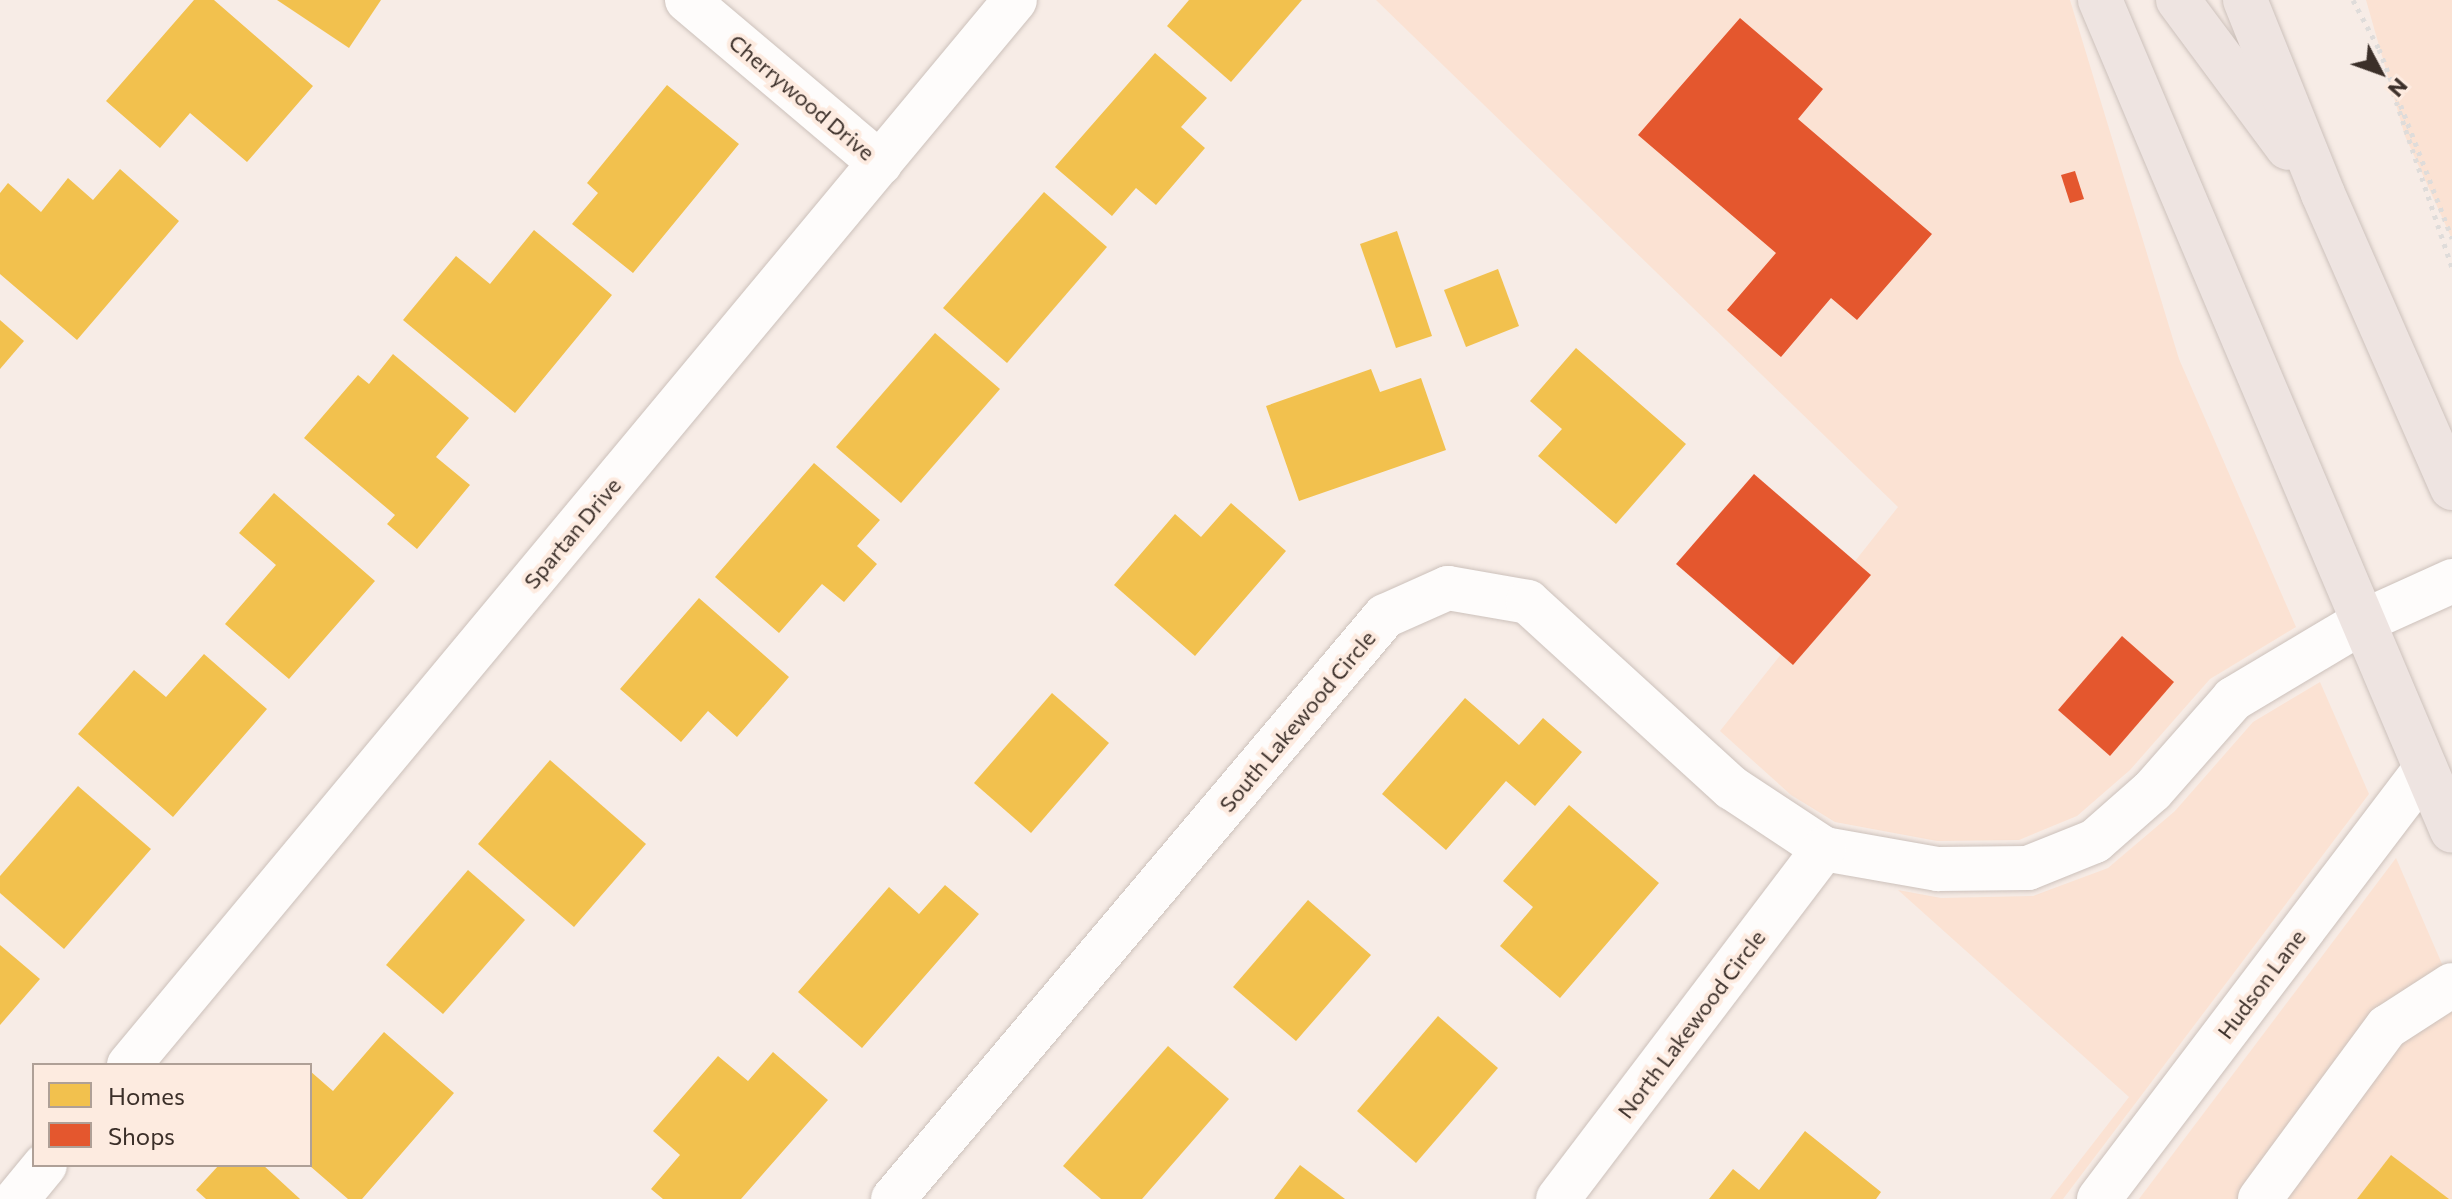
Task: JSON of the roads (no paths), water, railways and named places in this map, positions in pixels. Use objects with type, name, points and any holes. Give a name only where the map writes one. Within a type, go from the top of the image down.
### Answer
[{"type":"main road","points":[[2100,0],[2199,244],[2452,831]]},
{"type":"main road","points":[[2178,0],[2323,194]]},
{"type":"main road","points":[[2245,0],[2323,194],[2452,488]]},
{"type":"street","name":"Cherrywood Drive","points":[[687,0],[880,163]]},
{"type":"street","name":"Spartan Drive","points":[[131,1063],[1015,0]]},
{"type":"street","points":[[1824,849],[1938,869],[2028,868],[2095,841],[2152,791],[2233,699],[2364,621],[2452,581]]},
{"type":"street","name":"South Lakewood Circle","points":[[893,1199],[1385,616],[1448,588],[1528,602],[1732,788],[1824,849]]},
{"type":"street","name":"Hudson Lane","points":[[2099,1199],[2425,769]]},
{"type":"street","name":"North Lakewood Circle","points":[[1558,1199],[1824,849]]},
{"type":"street","points":[[2260,1199],[2387,1027],[2452,985]]},
{"type":"street","points":[[17,1199],[43,1167]]}]
